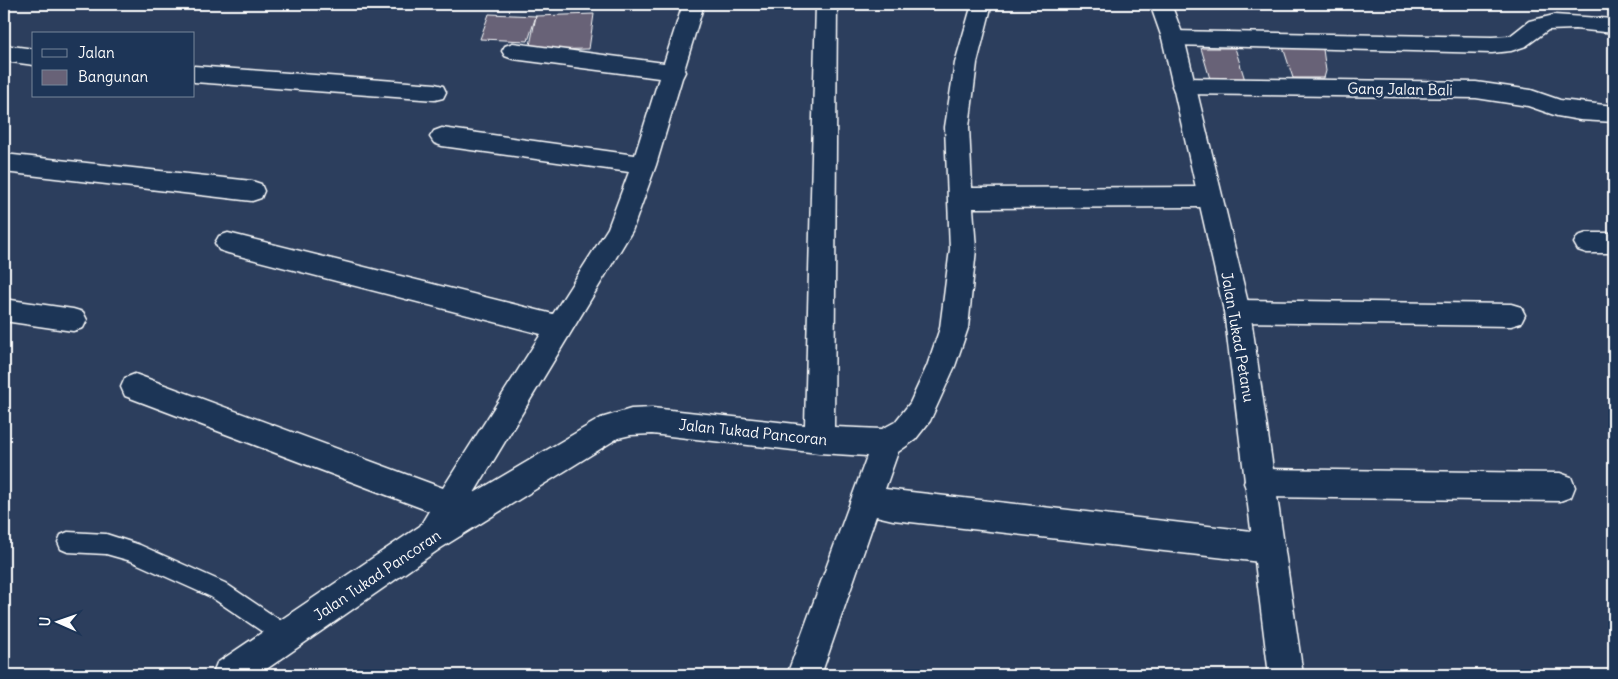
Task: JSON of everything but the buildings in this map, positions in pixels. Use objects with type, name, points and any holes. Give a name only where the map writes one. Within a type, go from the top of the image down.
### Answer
[{"type":"street","points":[[430,537],[619,231],[644,165],[674,72],[693,4]]},
{"type":"street","points":[[819,440],[826,4]]},
{"type":"street","points":[[804,675],[886,443],[905,430],[920,412],[954,328],[963,249],[957,127],[966,64],[982,4]]},
{"type":"street","name":"Jalan Tukad Petanu","points":[[1161,4],[1172,38],[1236,312],[1286,675]]},
{"type":"street","points":[[1172,38],[1492,45],[1511,44],[1521,39],[1536,26],[1546,24],[1566,22],[1614,26]]},
{"type":"street","points":[[512,51],[674,72]]},
{"type":"street","points":[[4,53],[32,56]]},
{"type":"street","points":[[195,74],[435,92]]},
{"type":"street","name":"Gang Jalan Bali","points":[[1183,86],[1476,90],[1504,92],[1531,98],[1557,108],[1580,112],[1614,114]]},
{"type":"street","points":[[442,137],[644,165]]},
{"type":"street","points":[[4,163],[252,191]]},
{"type":"street","points":[[961,198],[1209,197]]},
{"type":"street","points":[[228,243],[560,327]]},
{"type":"street","points":[[1587,243],[1614,243]]},
{"type":"street","points":[[4,310],[73,320]]},
{"type":"street","points":[[1236,312],[1511,315]]},
{"type":"street","points":[[135,387],[450,505]]},
{"type":"street","name":"Jalan Tukad Pancoran","points":[[229,675],[430,537],[611,428],[631,422],[652,422],[819,440],[886,443]]},
{"type":"street","points":[[1259,483],[1560,487]]},
{"type":"street","points":[[866,499],[893,505],[1269,548]]},
{"type":"lane","points":[[68,542],[106,544],[134,552],[218,590],[286,636]]}]
